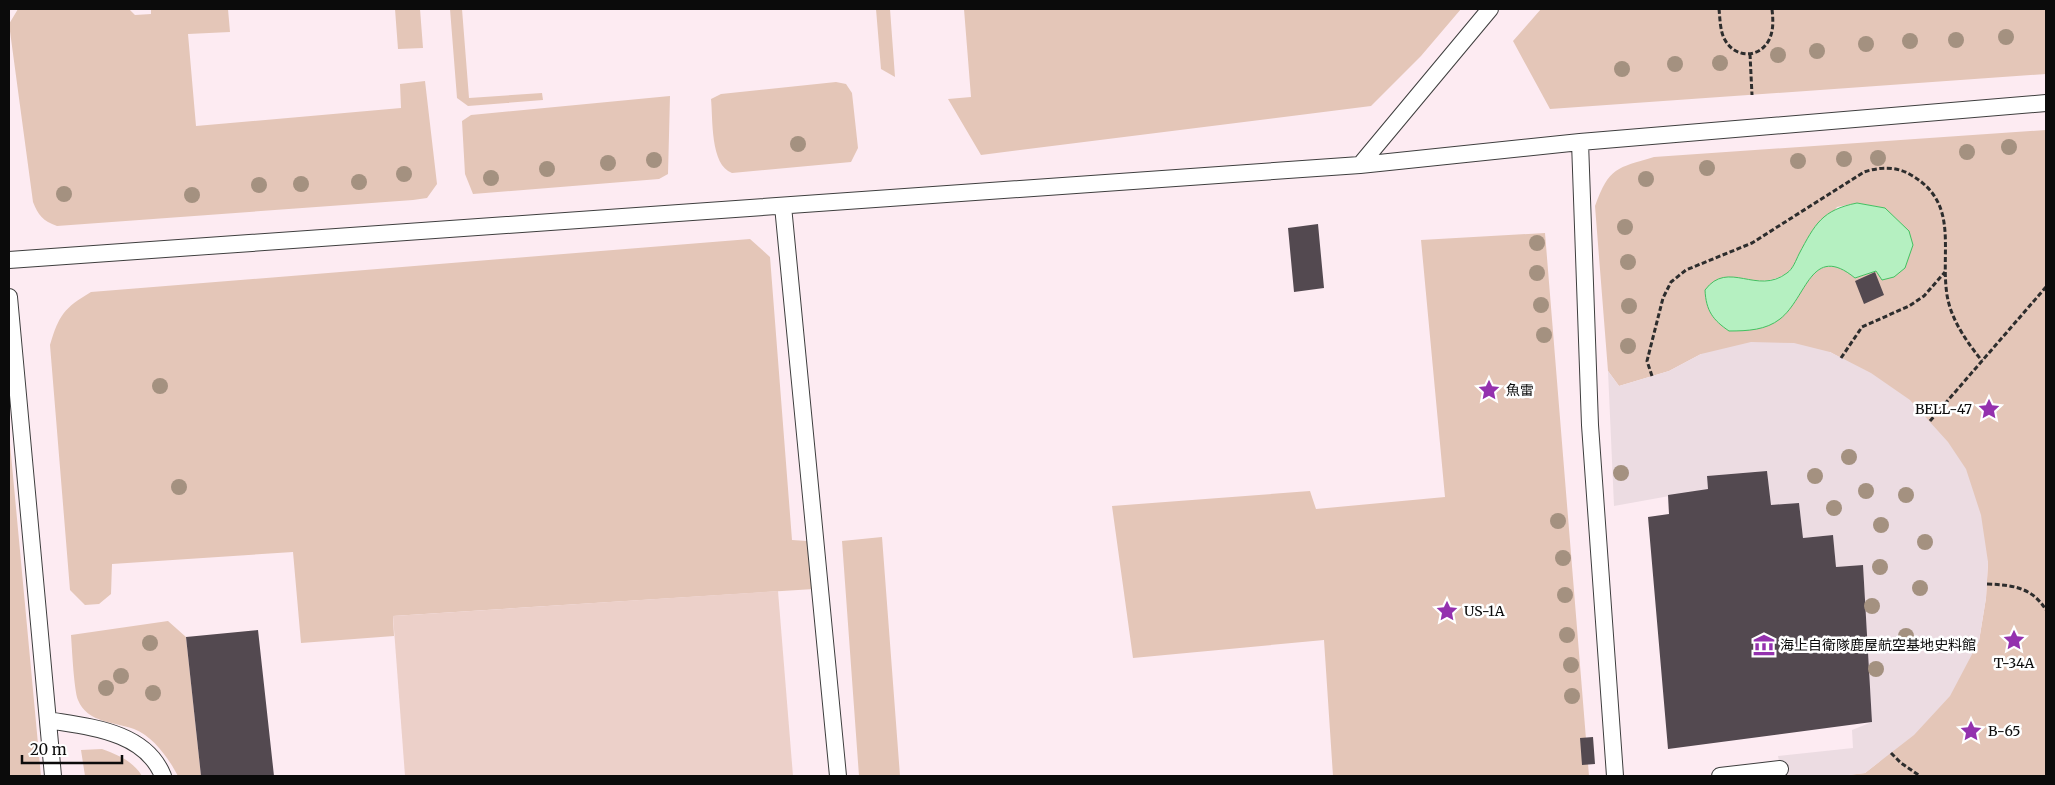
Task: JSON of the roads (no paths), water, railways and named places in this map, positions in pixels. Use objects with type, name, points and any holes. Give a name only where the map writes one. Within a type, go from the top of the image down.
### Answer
[{"type":"lane","points":[[1360,165],[1490,9]]},
{"type":"lane","points":[[9,260],[1360,165],[1580,142],[2046,102]]},
{"type":"lane","points":[[1580,142],[1590,425],[1615,776]]},
{"type":"lane","points":[[784,206],[838,776]]},
{"type":"lane","points":[[9,297],[53,776]]},
{"type":"lane","points":[[48,720],[102,730],[127,738],[146,751],[159,766],[163,776]]},
{"type":"lane","points":[[1720,776],[1780,769]]},
{"type":"place","name":"魚雷","points":[[1489,390]]},
{"type":"place","name":"BELL-47","points":[[1989,409]]},
{"type":"place","name":"US-1A","points":[[1447,611]]},
{"type":"place","name":"T-34A","points":[[2014,640]]},
{"type":"place","name":"海上自衛隊鹿屋航空基地史料館","points":[[1764,645]]},
{"type":"place","name":"B-65","points":[[1971,731]]}]
